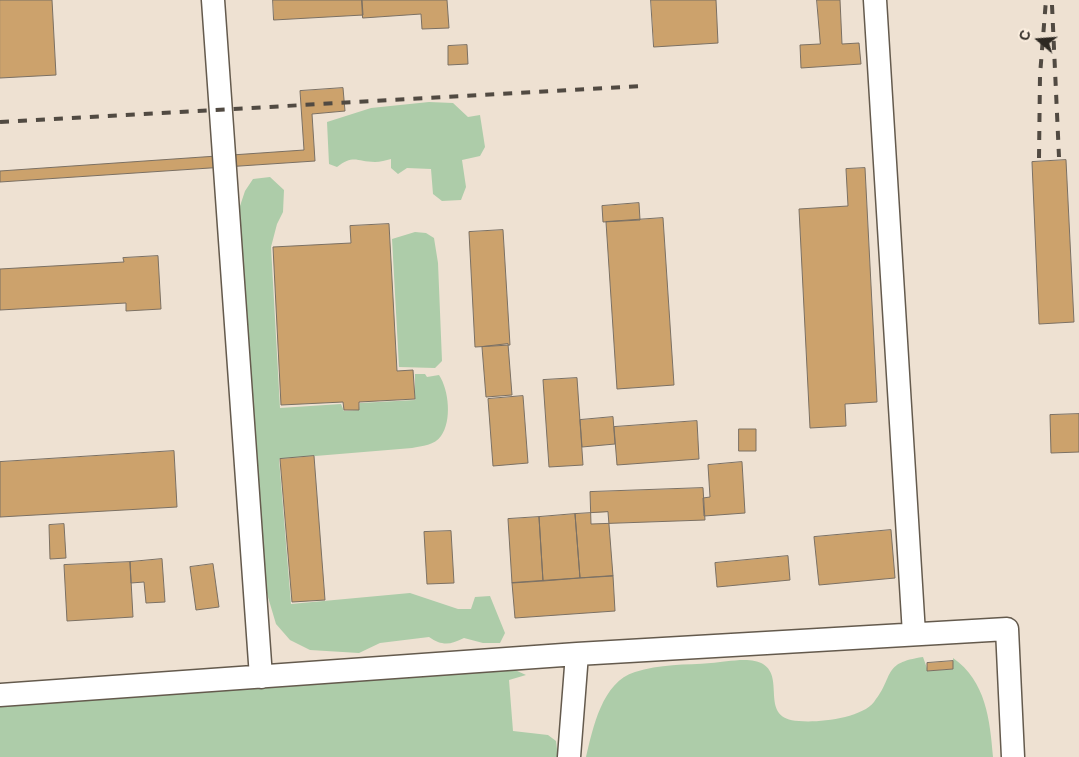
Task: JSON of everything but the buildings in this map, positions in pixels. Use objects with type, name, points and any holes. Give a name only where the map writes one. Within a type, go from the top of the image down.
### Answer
[{"type":"street","points":[[213,0],[261,676]]},
{"type":"street","points":[[875,0],[914,634]]},
{"type":"street","points":[[0,695],[576,654],[1007,629],[1013,757]]},
{"type":"street","points":[[569,757],[576,654]]},
{"type":"green space","points":[[429,102],[453,103],[468,117],[480,115],[485,147],[480,156],[462,160],[466,187],[461,200],[442,201],[433,194],[431,169],[407,168],[398,174],[391,168],[391,159],[375,162],[352,160],[337,167],[329,164],[327,122],[371,108]]},
{"type":"green space","points":[[270,177],[284,190],[283,212],[277,224],[271,247],[280,408],[341,404],[344,411],[359,410],[360,403],[415,400],[415,374],[425,374],[427,377],[439,375],[445,389],[448,406],[447,422],[441,436],[428,445],[279,459],[291,604],[410,593],[458,609],[471,609],[475,597],[490,596],[505,633],[500,643],[483,643],[464,638],[446,644],[429,637],[380,643],[359,653],[310,650],[290,640],[276,624],[262,577],[235,221],[245,191],[253,179]]},
{"type":"green space","points":[[415,232],[426,233],[434,238],[438,263],[442,361],[435,368],[399,367],[392,239]]},
{"type":"green space","points":[[923,657],[928,671],[953,669],[953,658],[973,678],[988,715],[993,757],[586,757],[596,720],[607,696],[614,685],[624,677],[635,672],[673,665],[752,660],[763,664],[769,670],[773,679],[774,697],[779,713],[787,719],[817,721],[850,716],[860,712],[874,702],[895,667],[901,663]]},
{"type":"green space","points":[[490,668],[515,670],[526,675],[509,680],[513,731],[548,735],[556,741],[558,757],[0,757],[0,705]]},
{"type":"railway","points":[[1039,158],[1040,75],[1046,0]]},
{"type":"railway","points":[[1052,5],[1059,157]]},
{"type":"railway","points":[[0,122],[642,86]]}]
